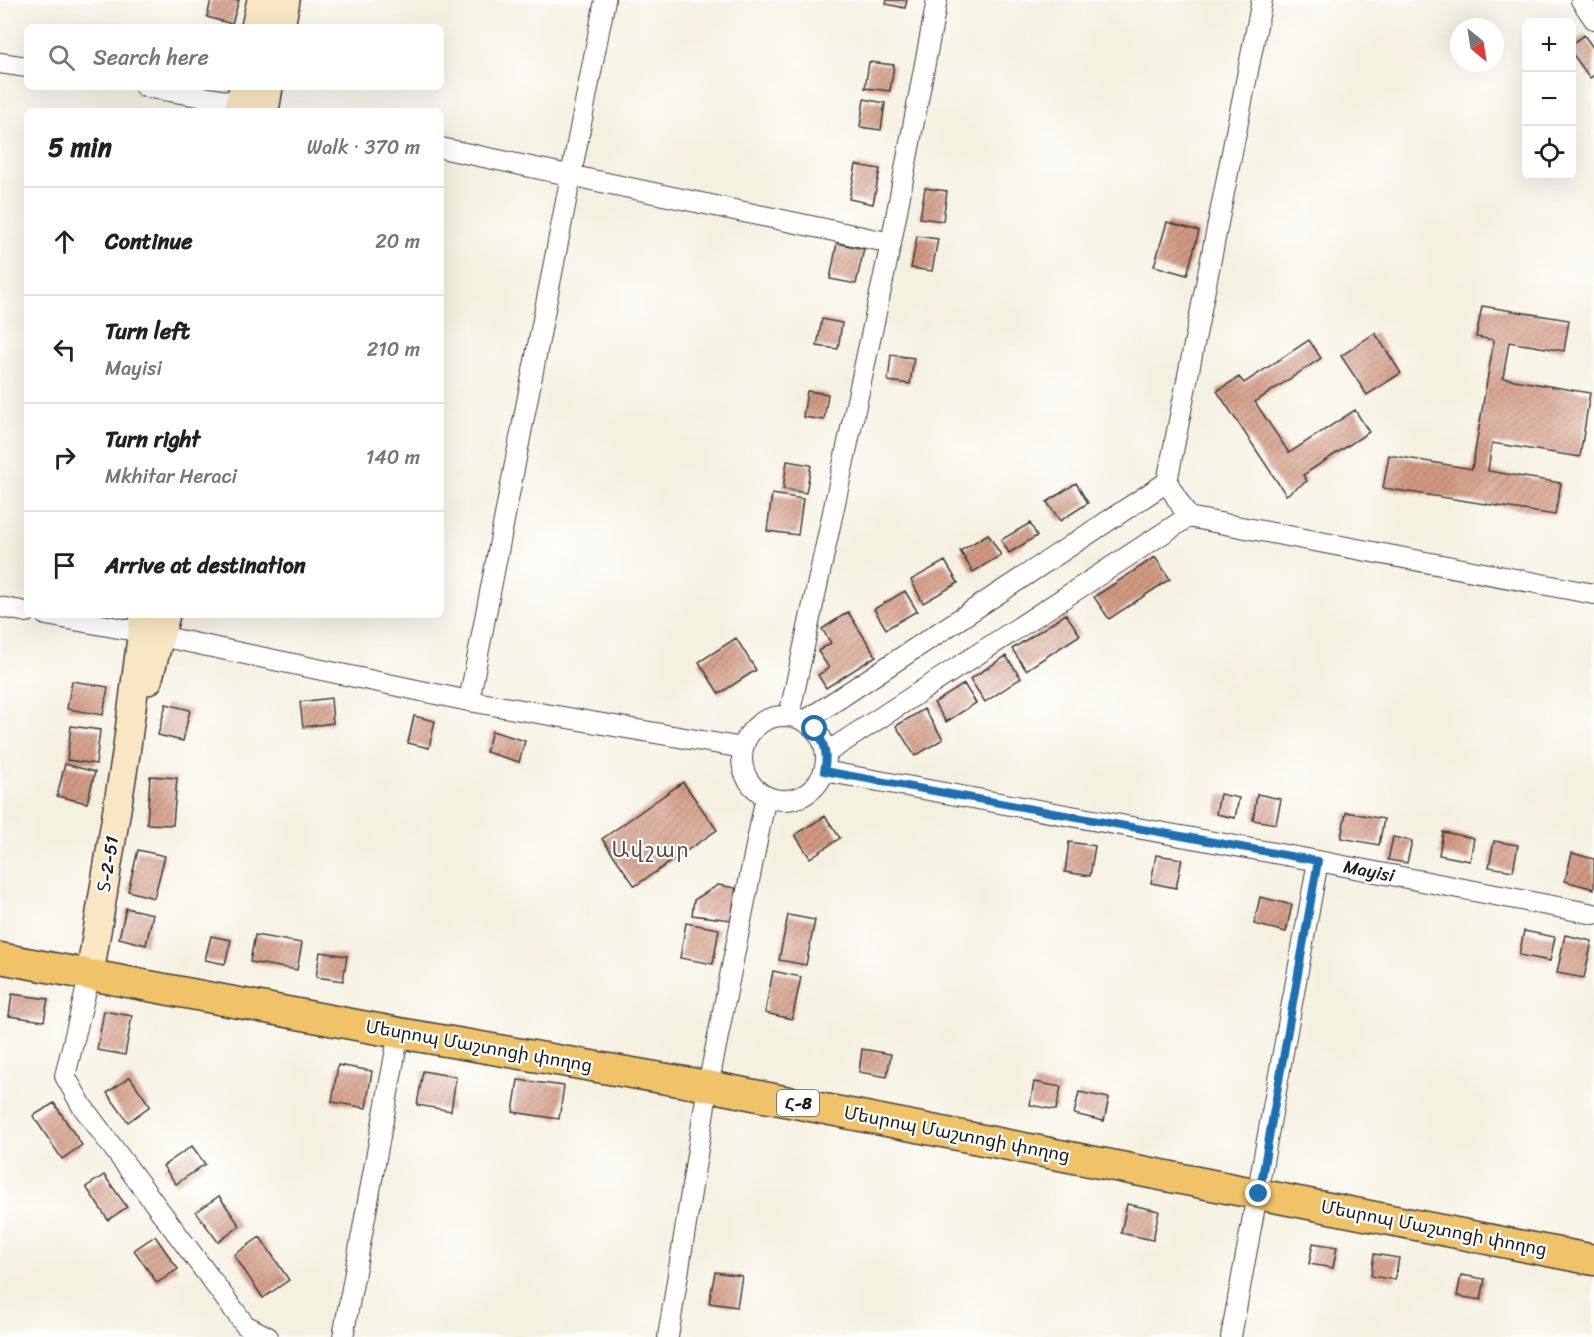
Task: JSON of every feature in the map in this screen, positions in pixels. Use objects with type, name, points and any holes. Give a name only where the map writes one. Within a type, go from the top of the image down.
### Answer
[{"type":"main road","name":"Մեսրոպ Մաշտոցի փողոց","points":[[0,958],[399,1033],[708,1086],[1594,1260]]},
{"type":"street","points":[[256,24],[261,0]]},
{"type":"street","points":[[282,24],[286,0]]},
{"type":"street","points":[[469,701],[605,0]]},
{"type":"street","points":[[797,718],[937,0]]},
{"type":"street","points":[[1188,517],[1167,482],[1262,0]]},
{"type":"street","points":[[1581,0],[1594,19]]},
{"type":"street","points":[[0,63],[24,67]]},
{"type":"street","points":[[166,90],[257,103]]},
{"type":"street","points":[[444,149],[891,243]]},
{"type":"street","points":[[797,718],[819,735],[825,762],[818,784],[801,796],[780,800],[766,796],[746,777],[742,763],[743,748],[748,737],[765,720],[797,718],[1167,482]]},
{"type":"street","points":[[825,762],[1188,517],[1594,594]]},
{"type":"street","points":[[0,607],[24,611]]},
{"type":"street","points":[[78,618],[153,625],[469,701],[743,748]]},
{"type":"street","name":"Տ-2-51","points":[[90,974],[126,754],[153,625]]},
{"type":"street","name":"Mayisi","points":[[825,762],[1594,914]]},
{"type":"street","points":[[668,1337],[708,1086],[766,796]]},
{"type":"street","points":[[1231,1337],[1259,1194],[1318,861]]},
{"type":"street","points":[[90,974],[65,1076],[82,1106],[245,1324],[268,1337]]},
{"type":"street","points":[[343,1337],[399,1033]]},
{"type":"building","points":[[211,0],[239,0],[232,24],[207,17]]},
{"type":"building","points":[[887,0],[907,0],[905,8],[886,4]]},
{"type":"building","points":[[1584,35],[1594,49],[1594,75],[1590,78],[1576,59],[1576,41]]},
{"type":"building","points":[[869,62],[894,65],[890,91],[865,88]]},
{"type":"building","points":[[864,99],[885,103],[881,130],[860,127]]},
{"type":"building","points":[[856,165],[880,169],[873,204],[849,199]]},
{"type":"building","points":[[925,188],[947,191],[943,221],[920,218]]},
{"type":"building","points":[[1167,222],[1199,231],[1187,275],[1154,266]]},
{"type":"building","points":[[917,236],[938,239],[932,271],[911,268]]},
{"type":"building","points":[[837,243],[864,249],[856,284],[830,279]]},
{"type":"building","points":[[1482,306],[1569,320],[1564,351],[1509,342],[1503,378],[1590,393],[1580,457],[1492,443],[1488,471],[1561,483],[1555,515],[1383,488],[1389,455],[1472,469],[1494,340],[1476,337]]},
{"type":"building","points":[[822,319],[842,323],[838,349],[817,346]]},
{"type":"building","points":[[1375,333],[1401,373],[1367,395],[1341,356]]},
{"type":"building","points":[[1309,340],[1321,358],[1255,402],[1289,453],[1355,410],[1369,432],[1303,475],[1307,481],[1286,495],[1217,391],[1239,377],[1244,383]]},
{"type":"building","points":[[891,355],[914,358],[910,384],[888,381]]},
{"type":"building","points":[[807,391],[828,394],[824,420],[803,417]]},
{"type":"building","points":[[787,461],[811,465],[806,493],[783,489]]},
{"type":"building","points":[[1076,483],[1088,503],[1060,521],[1047,502]]},
{"type":"building","points":[[772,494],[803,499],[798,535],[767,531]]},
{"type":"building","points":[[1030,523],[1037,536],[1009,553],[1001,540]]},
{"type":"building","points":[[988,534],[1001,555],[973,572],[960,551]]},
{"type":"building","points":[[1155,557],[1170,579],[1109,619],[1094,597]]},
{"type":"building","points":[[945,561],[958,583],[923,603],[911,580]]},
{"type":"building","points":[[905,591],[917,611],[886,629],[874,609]]},
{"type":"building","points":[[848,612],[876,656],[826,688],[818,675],[829,668],[818,651],[831,643],[822,629]]},
{"type":"building","points":[[1066,614],[1080,635],[1026,670],[1012,649]]},
{"type":"building","points":[[736,638],[756,670],[719,694],[699,662]]},
{"type":"building","points":[[1006,656],[1021,678],[985,702],[970,679]]},
{"type":"building","points":[[72,681],[108,687],[103,715],[67,709]]},
{"type":"building","points":[[964,684],[976,703],[946,722],[934,703]]},
{"type":"building","points":[[331,698],[333,723],[303,727],[300,702]]},
{"type":"building","points":[[166,704],[190,710],[183,741],[158,735]]},
{"type":"building","points":[[924,709],[943,739],[915,756],[896,726]]},
{"type":"building","points":[[414,716],[435,721],[429,748],[408,743]]},
{"type":"building","points":[[71,726],[100,730],[96,764],[67,760]]},
{"type":"building","points":[[492,731],[525,741],[519,762],[486,752]]},
{"type":"building","points":[[65,764],[95,772],[87,803],[57,796]]},
{"type":"building","points":[[150,776],[177,778],[173,825],[147,824]]},
{"type":"building","points":[[683,782],[717,830],[635,886],[602,839]]},
{"type":"building","points":[[1220,794],[1239,798],[1235,818],[1216,814]]},
{"type":"building","points":[[1257,794],[1281,799],[1276,824],[1253,820]]},
{"type":"building","points":[[1346,812],[1384,819],[1379,845],[1341,838]]},
{"type":"building","points":[[825,816],[840,838],[810,858],[795,835]]},
{"type":"building","points":[[1443,832],[1474,838],[1470,861],[1439,855]]},
{"type":"building","points":[[1393,837],[1412,841],[1407,863],[1388,860]]},
{"type":"building","points":[[1494,841],[1518,845],[1513,871],[1489,867]]},
{"type":"building","points":[[1069,842],[1095,846],[1090,876],[1065,872]]},
{"type":"building","points":[[138,850],[165,856],[154,898],[128,891]]},
{"type":"building","points":[[1572,853],[1594,859],[1594,889],[1565,881]]},
{"type":"building","points":[[1156,855],[1182,859],[1176,888],[1151,883]]},
{"type":"building","points":[[718,885],[736,888],[731,920],[692,915],[694,900]]},
{"type":"building","points":[[1260,897],[1292,905],[1286,932],[1254,924]]},
{"type":"building","points":[[126,908],[153,914],[146,945],[119,938]]},
{"type":"building","points":[[788,915],[815,920],[806,965],[779,960]]},
{"type":"building","points":[[686,923],[719,929],[713,964],[680,958]]},
{"type":"building","points":[[1524,931],[1555,937],[1550,961],[1519,955]]},
{"type":"building","points":[[255,935],[302,943],[297,970],[250,962]]},
{"type":"building","points":[[1565,935],[1592,941],[1584,978],[1557,973]]},
{"type":"building","points":[[211,936],[231,940],[225,964],[205,960]]},
{"type":"building","points":[[320,952],[347,956],[343,981],[316,977]]},
{"type":"building","points":[[773,971],[801,977],[792,1019],[765,1013]]},
{"type":"building","points":[[12,994],[48,999],[44,1021],[9,1016]]},
{"type":"building","points":[[104,1011],[132,1016],[125,1055],[97,1050]]},
{"type":"building","points":[[862,1049],[891,1054],[887,1077],[859,1072]]},
{"type":"building","points":[[338,1065],[372,1071],[366,1108],[332,1102]]},
{"type":"building","points":[[423,1071],[456,1077],[451,1111],[417,1105]]},
{"type":"building","points":[[130,1077],[150,1106],[128,1122],[107,1093]]},
{"type":"building","points":[[518,1080],[564,1086],[559,1119],[513,1112]]},
{"type":"building","points":[[1034,1082],[1061,1087],[1056,1110],[1030,1105]]},
{"type":"building","points":[[1079,1092],[1109,1098],[1104,1121],[1074,1114]]},
{"type":"building","points":[[54,1103],[82,1145],[62,1159],[33,1116]]},
{"type":"building","points":[[192,1146],[205,1164],[176,1184],[163,1166]]},
{"type":"building","points":[[104,1175],[127,1207],[108,1220],[86,1187]]},
{"type":"building","points":[[219,1196],[240,1226],[218,1242],[196,1212]]},
{"type":"building","points":[[1127,1204],[1159,1211],[1153,1240],[1121,1233]]},
{"type":"building","points":[[155,1236],[178,1269],[157,1283],[134,1250]]},
{"type":"building","points":[[260,1237],[289,1280],[263,1298],[234,1255]]},
{"type":"building","points":[[1313,1243],[1337,1247],[1333,1268],[1309,1264]]},
{"type":"building","points":[[1374,1254],[1399,1258],[1395,1280],[1371,1276]]},
{"type":"building","points":[[715,1272],[742,1276],[737,1307],[709,1303]]},
{"type":"building","points":[[1461,1275],[1485,1279],[1481,1300],[1457,1296]]},
{"type":"district","name":"Ավշար","points":[[651,850]]},
{"type":"route","points":[[815,729],[823,740],[826,753],[824,771],[1318,861],[1259,1194]]}]
